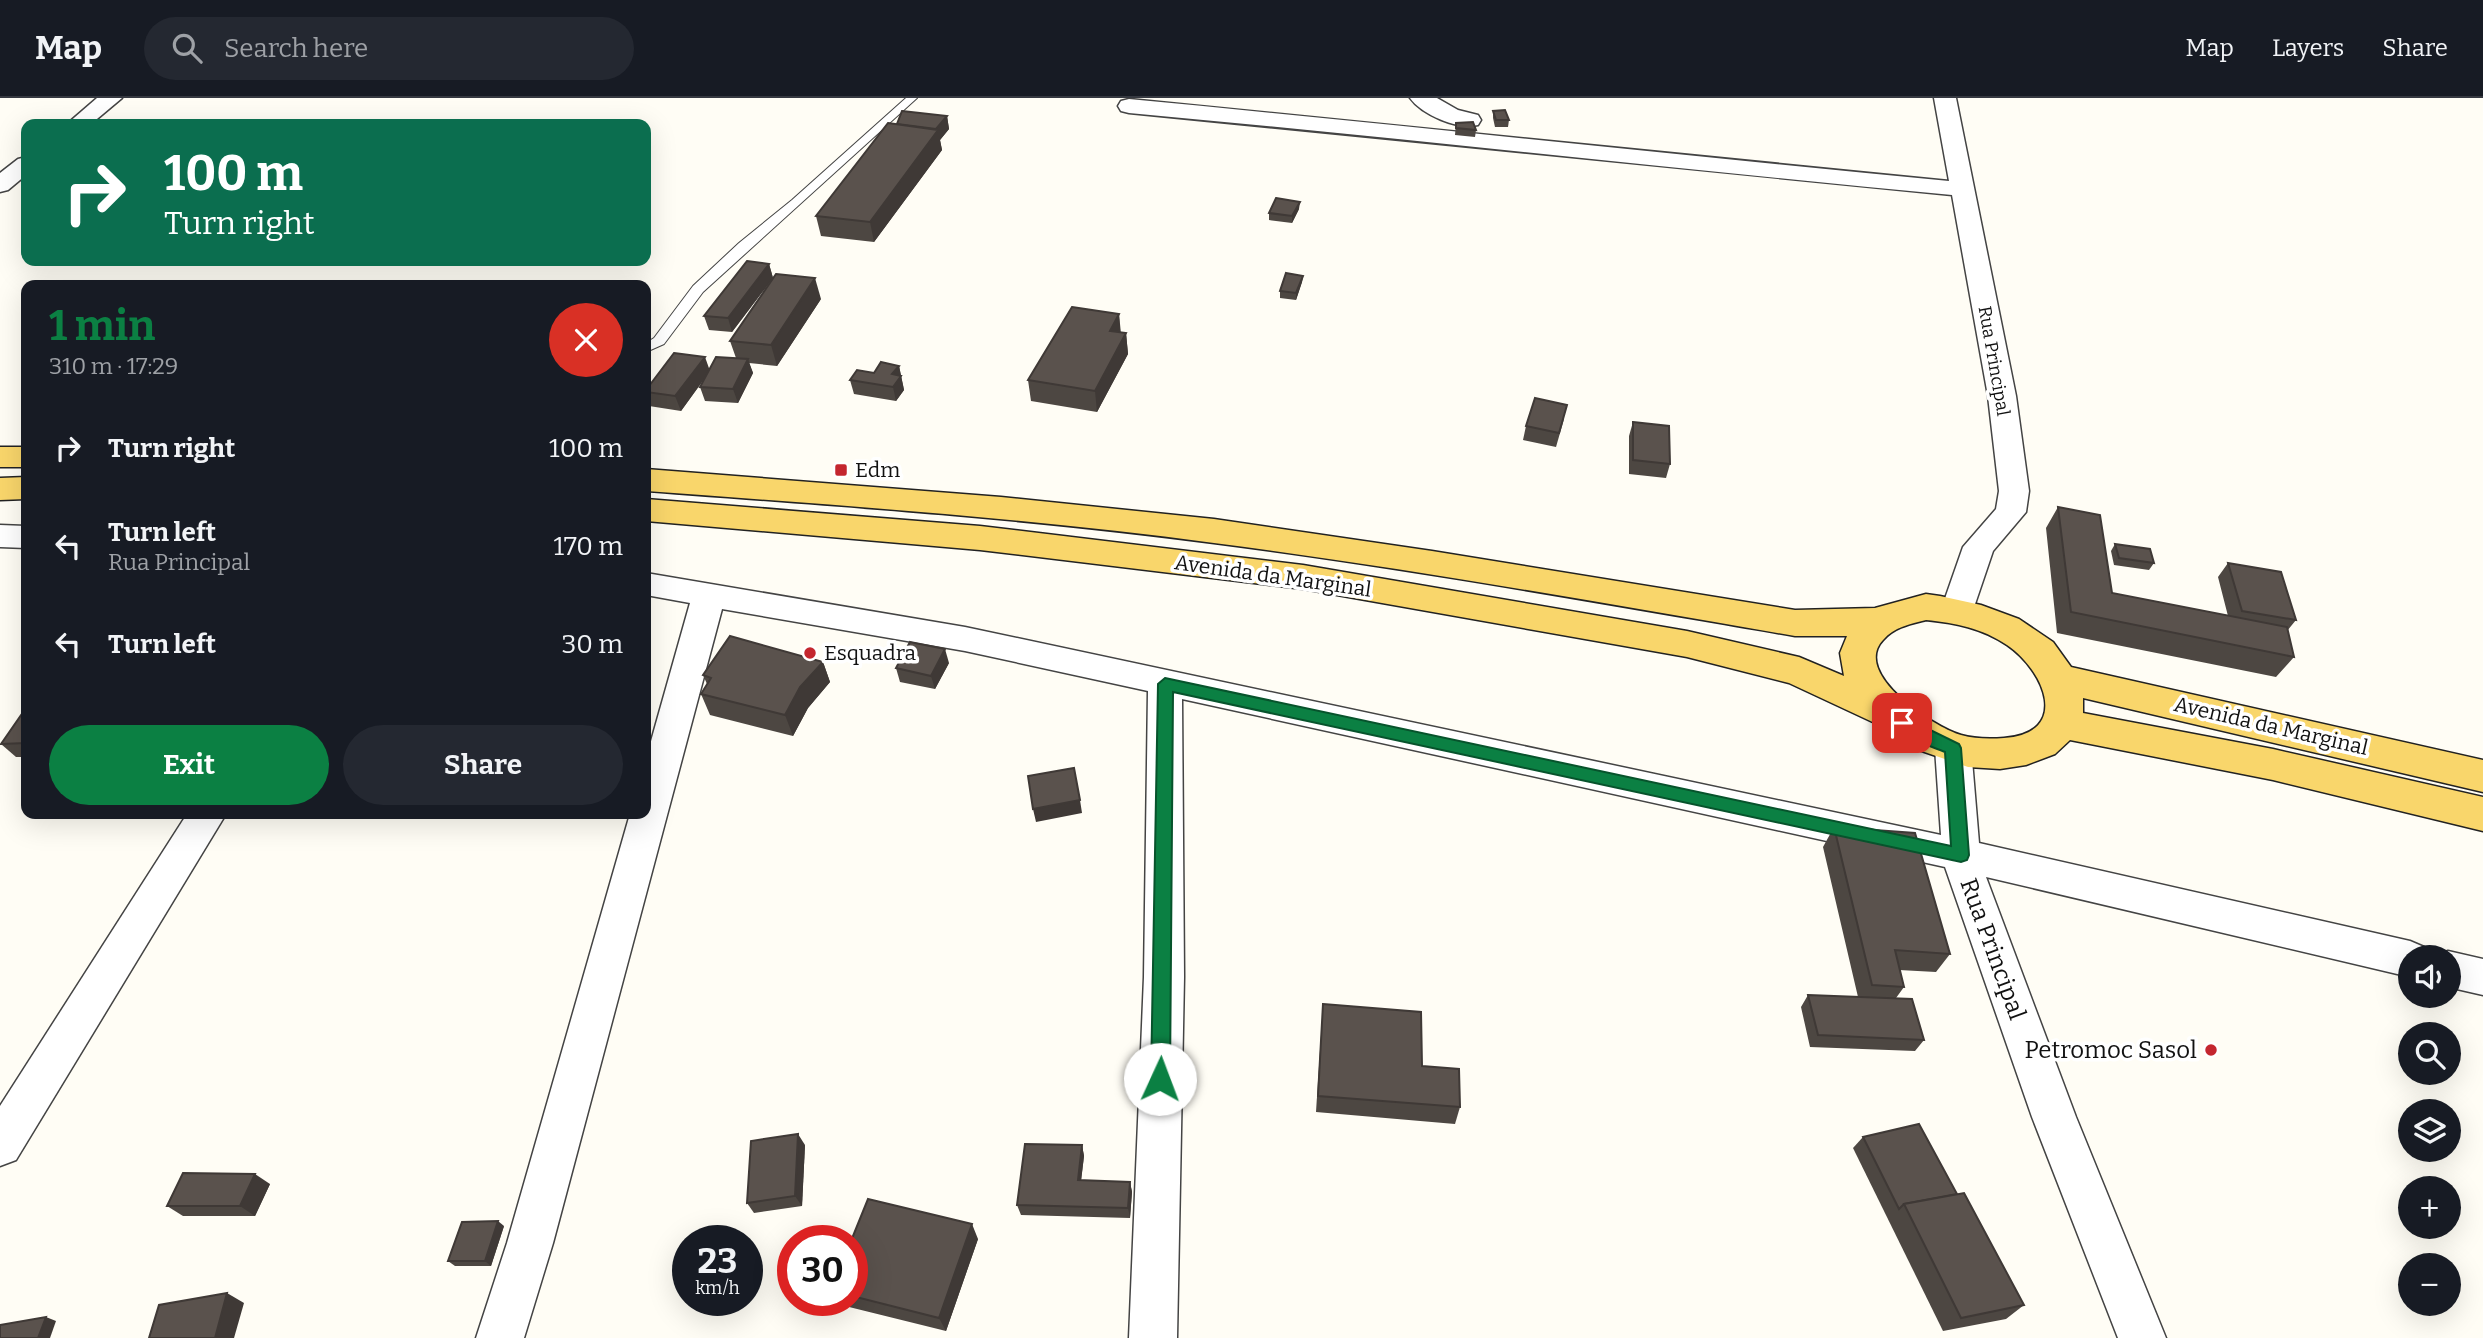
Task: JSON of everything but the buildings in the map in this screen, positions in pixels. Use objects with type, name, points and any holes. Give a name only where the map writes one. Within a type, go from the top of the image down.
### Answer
[{"type":"main road","points":[[0,457],[21,457]]},
{"type":"main road","name":"Avenida da Marginal","points":[[651,480],[786,489],[1214,531],[1478,570],[1794,623],[1877,621]]},
{"type":"main road","points":[[0,488],[21,488]]},
{"type":"main road","name":"Avenida da Marginal","points":[[651,510],[981,538],[1303,578],[1687,644],[1799,671],[1886,712]]},
{"type":"main road","points":[[1926,607],[1957,610],[1983,617],[2029,643],[2047,660],[2059,678],[2066,702],[2061,724],[2046,741],[2020,752],[1988,754],[1953,748],[1917,733],[1886,712],[1866,687],[1858,661],[1862,639],[1877,621],[1899,611],[1926,607]]},
{"type":"main road","name":"Avenida da Marginal","points":[[2059,678],[2328,738],[2483,776]]},
{"type":"main road","name":"Avenida da Marginal","points":[[2061,724],[2194,747],[2390,790],[2483,814]]},
{"type":"street","points":[[84,119],[111,98]]},
{"type":"street","points":[[1420,98],[1474,130]]},
{"type":"street","points":[[1461,98],[1474,130]]},
{"type":"street","name":"Rua Principal","points":[[1945,98],[2002,396],[2014,491],[2011,512],[1979,547],[1957,610]]},
{"type":"street","points":[[1129,106],[1474,130],[1663,161],[1962,189]]},
{"type":"street","points":[[0,185],[21,168]]},
{"type":"street","points":[[0,536],[21,537]]},
{"type":"street","points":[[651,585],[965,639],[1961,855],[2398,956]]},
{"type":"street","points":[[651,806],[709,596]]},
{"type":"street","points":[[1153,1338],[1164,977],[1165,684]]},
{"type":"street","name":"Rua Principal","points":[[1953,748],[1961,855],[2054,1117],[2142,1338]]},
{"type":"street","points":[[0,1145],[203,819]]},
{"type":"street","points":[[500,1338],[530,1243],[647,819]]},
{"type":"street","points":[[2461,972],[2483,977]]},
{"type":"lane","points":[[651,345],[659,341],[698,289],[743,246],[796,203],[912,98]]},
{"type":"place","name":"Edm","points":[[841,470]]},
{"type":"place","name":"Esquadra","points":[[810,653]]},
{"type":"place","name":"Petromoc Sasol","points":[[2211,1050]]},
{"type":"route","points":[[1160,1079],[1164,977],[1165,684],[1961,855],[1953,748],[1917,733],[1902,723]]}]
